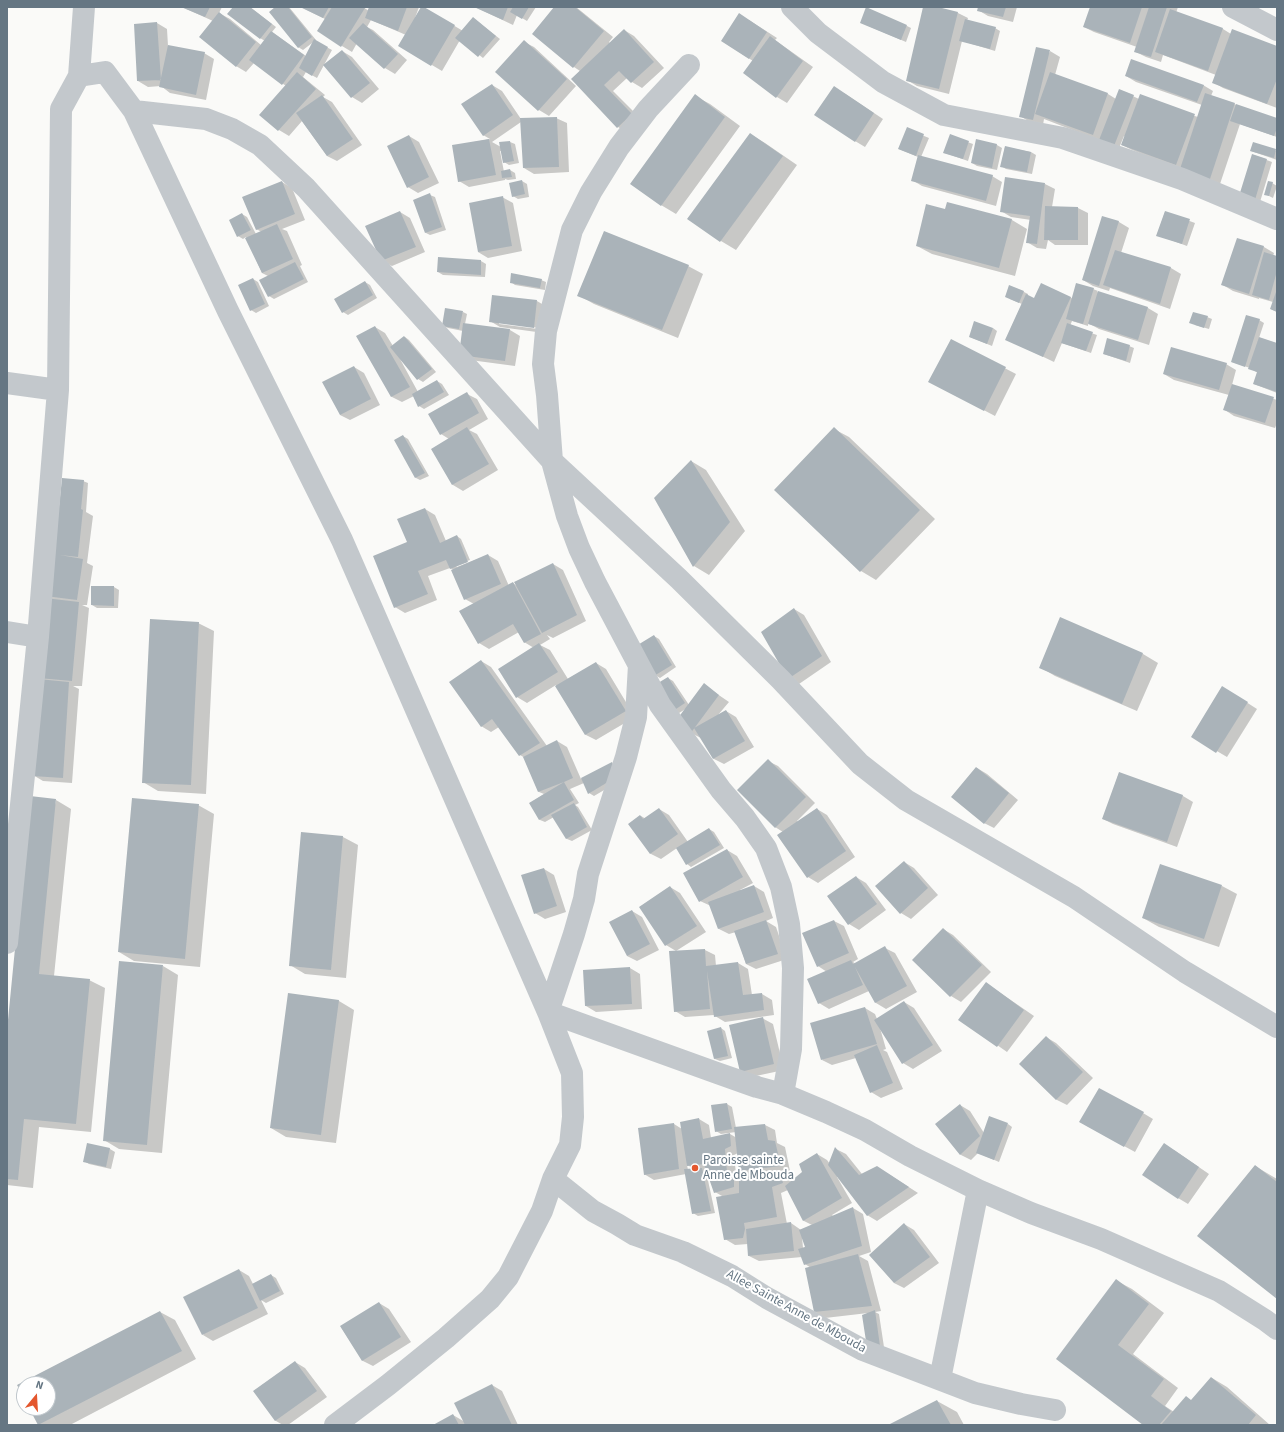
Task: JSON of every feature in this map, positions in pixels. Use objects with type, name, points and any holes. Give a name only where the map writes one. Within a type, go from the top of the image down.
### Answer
[{"type":"street","points":[[7,943],[9,908],[38,637],[58,390],[61,110],[79,76],[84,7]]},
{"type":"street","points":[[792,7],[818,33],[882,82],[944,115],[1063,138],[1182,179],[1277,219]]},
{"type":"street","points":[[1233,7],[1277,30]]},
{"type":"street","points":[[689,65],[648,109],[619,147],[590,192],[572,230],[546,331],[543,364],[552,461],[567,516],[579,548],[595,582],[660,705],[721,790],[745,818],[766,848],[781,886],[789,924],[793,968],[791,1049],[783,1094]]},
{"type":"street","points":[[79,76],[105,72],[134,111],[228,310],[342,540],[548,1012],[572,1073],[573,1116],[570,1145],[553,1179],[542,1211],[508,1277],[490,1299],[446,1338],[388,1386],[335,1425]]},
{"type":"street","points":[[134,111],[206,119],[232,129],[260,145],[306,188],[552,461],[679,579],[781,680],[860,764],[900,796],[1074,897],[1185,972],[1277,1027]]},
{"type":"street","points":[[7,383],[58,390]]},
{"type":"street","points":[[7,632],[38,637]]},
{"type":"street","points":[[548,1012],[574,934],[584,899],[588,874],[626,757],[636,717],[639,665]]},
{"type":"street","points":[[548,1012],[730,1078],[783,1094],[826,1112],[865,1130],[910,1156],[978,1190],[1031,1214],[1101,1239],[1219,1291],[1277,1329]]},
{"type":"street","name":"Allee Sainte Anne de Mbouda","points":[[553,1179],[593,1211],[635,1235],[683,1252],[732,1276],[767,1298],[863,1350],[876,1354],[911,1370],[940,1379],[975,1393],[1055,1410]]},
{"type":"street","points":[[940,1379],[978,1190]]},
{"type":"building","points":[[181,7],[210,7],[205,17]]},
{"type":"building","points":[[233,7],[250,7],[272,24],[260,39],[227,14]]},
{"type":"building","points":[[275,7],[288,7],[312,37],[298,48],[269,12]]},
{"type":"building","points":[[300,7],[329,7],[323,18]]},
{"type":"building","points":[[332,7],[365,8],[341,47],[317,31]]},
{"type":"building","points":[[369,7],[407,7],[398,31],[365,18]]},
{"type":"building","points":[[421,7],[424,7],[455,25],[431,66],[398,46]]},
{"type":"building","points":[[474,7],[508,7],[503,20]]},
{"type":"building","points":[[513,7],[529,7],[522,19],[510,12]]},
{"type":"building","points":[[554,7],[575,7],[604,31],[573,68],[532,34]]},
{"type":"building","points":[[866,7],[907,25],[901,40],[860,23]]},
{"type":"building","points":[[923,7],[938,7],[958,12],[939,89],[906,81]]},
{"type":"building","points":[[978,7],[1006,7],[1003,17],[977,11]]},
{"type":"building","points":[[1090,7],[1142,7],[1130,43],[1083,27]]},
{"type":"building","points":[[1149,7],[1167,7],[1151,57],[1134,52]]},
{"type":"building","points":[[1170,9],[1223,28],[1208,71],[1155,52]]},
{"type":"building","points":[[219,12],[256,42],[236,67],[199,37]]},
{"type":"building","points":[[739,13],[767,32],[749,59],[721,41]]},
{"type":"building","points":[[473,17],[496,36],[478,57],[455,38]]},
{"type":"building","points":[[965,19],[996,27],[990,49],[959,41]]},
{"type":"building","points":[[157,22],[161,80],[137,81],[134,24]]},
{"type":"building","points":[[363,23],[398,54],[384,69],[349,38]]},
{"type":"building","points":[[624,29],[654,62],[631,83],[619,71],[604,85],[632,114],[617,128],[571,79]]},
{"type":"building","points":[[1232,29],[1277,46],[1277,79],[1267,104],[1212,83]]},
{"type":"building","points":[[271,31],[304,55],[282,85],[249,60]]},
{"type":"building","points":[[770,36],[803,61],[776,98],[743,73]]},
{"type":"building","points":[[314,39],[328,47],[312,76],[299,68]]},
{"type":"building","points":[[524,40],[567,79],[538,111],[495,72]]},
{"type":"building","points":[[168,45],[205,52],[196,95],[159,87]]},
{"type":"building","points":[[1036,47],[1050,50],[1033,120],[1019,117]]},
{"type":"building","points":[[342,50],[370,83],[351,98],[323,65]]},
{"type":"building","points":[[1131,59],[1204,85],[1197,102],[1125,76]]},
{"type":"building","points":[[297,72],[316,89],[278,131],[259,115]]},
{"type":"building","points":[[1050,72],[1108,93],[1093,135],[1035,114]]},
{"type":"building","points":[[492,84],[513,115],[483,136],[461,104]]},
{"type":"building","points":[[834,86],[874,113],[855,142],[814,115]]},
{"type":"building","points":[[1119,89],[1134,95],[1114,146],[1099,140]]},
{"type":"building","points":[[1205,93],[1235,103],[1209,182],[1179,172]]},
{"type":"building","points":[[695,94],[725,117],[661,206],[630,184]]},
{"type":"building","points":[[1140,94],[1195,114],[1176,165],[1121,145]]},
{"type":"building","points":[[322,95],[353,139],[327,156],[296,113]]},
{"type":"building","points":[[1236,104],[1277,118],[1277,128],[1274,136],[1230,121]]},
{"type":"building","points":[[557,117],[559,167],[523,168],[520,118]]},
{"type":"building","points":[[907,127],[924,134],[916,156],[898,149]]},
{"type":"building","points":[[750,133],[783,156],[720,242],[687,219]]},
{"type":"building","points":[[950,134],[969,141],[963,159],[943,153]]},
{"type":"building","points":[[409,135],[429,177],[407,188],[387,146]]},
{"type":"building","points":[[489,139],[496,175],[458,182],[452,145]]},
{"type":"building","points":[[976,139],[997,144],[992,168],[971,163]]},
{"type":"building","points":[[510,141],[514,161],[503,163],[499,142]]},
{"type":"building","points":[[1253,142],[1276,149],[1274,158],[1250,151]]},
{"type":"building","points":[[1005,146],[1031,152],[1027,172],[1000,167]]},
{"type":"building","points":[[1252,154],[1267,159],[1255,200],[1239,196]]},
{"type":"building","points":[[918,155],[993,175],[986,201],[911,181]]},
{"type":"building","points":[[510,169],[512,177],[502,178],[501,171]]},
{"type":"building","points":[[1005,177],[1045,183],[1037,244],[1026,243],[1030,216],[1000,212]]},
{"type":"building","points":[[522,180],[525,194],[512,197],[509,183]]},
{"type":"building","points":[[282,181],[295,214],[256,230],[242,197]]},
{"type":"building","points":[[1268,181],[1273,182],[1269,196],[1264,195]]},
{"type":"building","points":[[430,193],[442,227],[425,233],[413,200]]},
{"type":"building","points":[[503,196],[512,246],[478,252],[469,203]]},
{"type":"building","points":[[947,202],[1012,219],[999,268],[916,246],[926,204],[945,209]]},
{"type":"building","points":[[1045,206],[1078,207],[1078,240],[1044,240]]},
{"type":"building","points":[[400,211],[416,247],[381,261],[365,226]]},
{"type":"building","points":[[1165,211],[1190,219],[1182,244],[1156,236]]},
{"type":"building","points":[[242,213],[251,230],[237,237],[229,220]]},
{"type":"building","points":[[1102,216],[1119,221],[1099,286],[1082,280]]},
{"type":"building","points":[[277,224],[293,259],[262,273],[245,238]]},
{"type":"building","points":[[604,231],[689,265],[662,330],[577,296]]},
{"type":"building","points":[[1237,238],[1264,246],[1249,294],[1221,285]]},
{"type":"building","points":[[1115,250],[1171,267],[1160,304],[1103,285]]},
{"type":"building","points":[[1264,252],[1277,256],[1277,271],[1269,300],[1252,295]]},
{"type":"building","points":[[438,257],[481,260],[481,275],[437,272]]},
{"type":"building","points":[[295,262],[304,279],[268,297],[259,280]]},
{"type":"building","points":[[511,273],[542,279],[540,288],[510,283]]},
{"type":"building","points":[[253,278],[265,304],[250,311],[238,285]]},
{"type":"building","points":[[365,281],[373,295],[342,313],[334,299]]},
{"type":"building","points":[[1041,283],[1071,297],[1043,357],[1005,340],[1026,294],[1034,298]]},
{"type":"building","points":[[1076,283],[1094,288],[1083,324],[1066,319]]},
{"type":"building","points":[[1009,285],[1024,291],[1019,303],[1005,297]]},
{"type":"building","points":[[1277,289],[1277,312],[1270,309]]},
{"type":"building","points":[[1098,291],[1148,307],[1138,340],[1088,324]]},
{"type":"building","points":[[492,295],[537,300],[534,328],[489,322]]},
{"type":"building","points":[[445,308],[463,311],[459,329],[442,326]]},
{"type":"building","points":[[1193,312],[1208,316],[1204,328],[1189,323]]},
{"type":"building","points":[[1246,315],[1260,319],[1245,367],[1231,362]]},
{"type":"building","points":[[974,321],[993,328],[987,344],[969,337]]},
{"type":"building","points":[[463,323],[510,329],[505,361],[459,355]]},
{"type":"building","points":[[1067,323],[1093,332],[1086,351],[1061,343]]},
{"type":"building","points":[[375,326],[410,387],[391,397],[356,336]]},
{"type":"building","points":[[404,336],[432,369],[417,380],[390,347]]},
{"type":"building","points":[[1259,337],[1277,343],[1277,392],[1253,384],[1257,372],[1248,369]]},
{"type":"building","points":[[1107,338],[1130,345],[1126,361],[1103,354]]},
{"type":"building","points":[[951,339],[1006,367],[984,411],[928,382]]},
{"type":"building","points":[[1171,347],[1227,363],[1219,390],[1163,374]]},
{"type":"building","points":[[354,366],[371,399],[340,415],[322,382]]},
{"type":"building","points":[[437,380],[444,392],[418,407],[412,394]]},
{"type":"building","points":[[1232,384],[1274,397],[1265,423],[1223,410]]},
{"type":"building","points":[[467,392],[479,413],[440,435],[428,414]]},
{"type":"building","points":[[467,427],[489,464],[452,485],[431,449]]},
{"type":"building","points":[[834,427],[920,510],[860,572],[774,490]]},
{"type":"building","points":[[403,435],[425,473],[415,478],[394,440]]},
{"type":"building","points":[[691,460],[730,522],[693,567],[654,498]]},
{"type":"building","points":[[62,478],[84,480],[81,509],[83,510],[78,557],[60,555],[83,559],[77,600],[45,596]]},
{"type":"building","points":[[425,508],[440,543],[457,535],[468,562],[450,569],[446,560],[418,571],[428,594],[394,608],[373,556],[407,542],[397,519]]},
{"type":"building","points":[[488,554],[501,584],[464,600],[451,570]]},
{"type":"building","points":[[553,563],[577,615],[542,633],[514,582]]},
{"type":"building","points":[[513,582],[541,634],[524,643],[513,624],[478,644],[459,611]]},
{"type":"building","points":[[91,586],[114,586],[114,606],[91,605]]},
{"type":"building","points":[[45,598],[79,602],[72,681],[38,678]]},
{"type":"building","points":[[794,608],[822,656],[788,679],[761,632]]},
{"type":"building","points":[[1060,617],[1143,653],[1122,704],[1039,668]]},
{"type":"building","points":[[150,619],[199,622],[191,785],[142,783]]},
{"type":"building","points":[[654,635],[672,665],[654,676],[636,646]]},
{"type":"building","points":[[539,643],[558,672],[516,698],[498,669]]},
{"type":"building","points":[[481,660],[540,743],[519,756],[492,719],[481,727],[449,682]]},
{"type":"building","points":[[596,662],[626,711],[585,735],[555,686]]},
{"type":"building","points":[[668,677],[685,703],[670,713],[653,686]]},
{"type":"building","points":[[38,679],[69,682],[63,778],[32,776]]},
{"type":"building","points":[[704,683],[719,695],[690,734],[675,722]]},
{"type":"building","points":[[1222,686],[1248,702],[1216,753],[1191,737]]},
{"type":"building","points":[[726,710],[745,741],[713,759],[694,728]]},
{"type":"building","points":[[557,740],[573,778],[538,792],[523,757]]},
{"type":"building","points":[[768,759],[806,797],[775,828],[737,790]]},
{"type":"building","points":[[612,762],[618,776],[588,794],[581,778]]},
{"type":"building","points":[[976,767],[1009,793],[984,824],[951,797]]},
{"type":"building","points":[[1119,772],[1183,795],[1167,842],[1102,819]]},
{"type":"building","points":[[564,782],[574,800],[539,820],[529,803]]},
{"type":"building","points":[[30,796],[56,799],[39,974],[90,979],[76,1124],[24,1119],[18,1180],[7,1179],[7,1030]]},
{"type":"building","points":[[132,798],[199,804],[185,959],[118,952]]},
{"type":"building","points":[[574,803],[587,827],[566,839],[551,815]]},
{"type":"building","points":[[659,808],[678,834],[650,854],[628,824],[640,815],[643,819]]},
{"type":"building","points":[[817,808],[846,851],[807,878],[777,835]]},
{"type":"building","points":[[709,828],[720,845],[686,865],[676,848]]},
{"type":"building","points":[[301,832],[343,836],[331,970],[289,966]]},
{"type":"building","points":[[727,849],[743,877],[699,902],[683,873]]},
{"type":"building","points":[[904,861],[928,888],[900,914],[875,886]]},
{"type":"building","points":[[1160,864],[1222,885],[1204,939],[1142,918]]},
{"type":"building","points":[[544,868],[557,906],[534,914],[521,875]]},
{"type":"building","points":[[856,876],[877,904],[848,925],[827,896]]},
{"type":"building","points":[[754,885],[764,912],[718,929],[708,902]]},
{"type":"building","points":[[670,886],[697,926],[665,946],[639,907]]},
{"type":"building","points":[[632,910],[650,944],[627,956],[609,922]]},
{"type":"building","points":[[766,920],[778,954],[746,964],[734,931]]},
{"type":"building","points":[[834,920],[849,953],[817,967],[802,933]]},
{"type":"building","points":[[943,928],[982,965],[950,997],[912,960]]},
{"type":"building","points":[[885,946],[907,986],[875,1003],[855,967],[863,985],[818,1004],[807,979],[851,960],[853,964]]},
{"type":"building","points":[[705,949],[706,966],[738,962],[743,995],[762,993],[764,1010],[714,1017],[707,971],[710,1009],[674,1012],[669,951]]},
{"type":"building","points":[[119,961],[163,965],[147,1145],[103,1141]]},
{"type":"building","points":[[630,967],[632,1004],[585,1006],[583,970]]},
{"type":"building","points":[[986,982],[1024,1010],[997,1047],[958,1020]]},
{"type":"building","points":[[288,993],[339,1000],[321,1135],[270,1128]]},
{"type":"building","points":[[904,1001],[933,1045],[902,1064],[874,1020]]},
{"type":"building","points":[[865,1007],[877,1044],[821,1060],[810,1023]]},
{"type":"building","points":[[763,1017],[774,1064],[740,1072],[729,1025]]},
{"type":"building","points":[[721,1027],[728,1056],[714,1059],[707,1031]]},
{"type":"building","points":[[1046,1036],[1083,1072],[1056,1100],[1019,1064]]},
{"type":"building","points":[[877,1045],[893,1083],[870,1093],[854,1055]]},
{"type":"building","points":[[1099,1088],[1144,1112],[1124,1147],[1079,1122]]},
{"type":"building","points":[[727,1103],[732,1129],[715,1132],[711,1105]]},
{"type":"building","points":[[960,1104],[980,1136],[960,1155],[935,1124]]},
{"type":"building","points":[[989,1116],[1008,1123],[994,1160],[976,1153]]},
{"type":"building","points":[[699,1118],[703,1139],[730,1133],[731,1146],[725,1149],[727,1172],[734,1172],[734,1187],[714,1193],[704,1164],[687,1166],[680,1122]]},
{"type":"building","points":[[674,1123],[679,1169],[644,1175],[638,1128]]},
{"type":"building","points":[[765,1124],[768,1140],[775,1141],[781,1166],[739,1171],[734,1127]]},
{"type":"building","points":[[87,1143],[110,1148],[106,1167],[83,1162]]},
{"type":"building","points":[[1164,1143],[1199,1167],[1178,1199],[1142,1175]]},
{"type":"building","points":[[835,1147],[859,1175],[877,1166],[909,1187],[867,1216],[828,1165]]},
{"type":"building","points":[[817,1153],[842,1198],[803,1221],[785,1186],[802,1172],[799,1164]]},
{"type":"building","points":[[1255,1165],[1277,1182],[1277,1299],[1197,1236]]},
{"type":"building","points":[[702,1168],[711,1211],[692,1214],[684,1169]]},
{"type":"building","points":[[780,1171],[783,1183],[772,1187],[777,1217],[744,1223],[745,1229],[743,1238],[724,1240],[716,1197],[739,1193],[739,1176]]},
{"type":"building","points":[[853,1207],[862,1246],[804,1265],[798,1249],[805,1247],[799,1230]]},
{"type":"building","points":[[791,1222],[794,1251],[748,1256],[746,1229]]},
{"type":"building","points":[[904,1223],[930,1257],[894,1283],[869,1255]]},
{"type":"building","points":[[858,1254],[872,1306],[814,1312],[805,1268]]},
{"type":"building","points":[[239,1269],[258,1308],[202,1335],[183,1297]]},
{"type":"building","points":[[271,1274],[280,1291],[260,1301],[252,1284]]},
{"type":"building","points":[[1116,1279],[1149,1304],[1118,1345],[1164,1379],[1151,1396],[1171,1411],[1159,1425],[1143,1425],[1056,1359]]},
{"type":"building","points":[[379,1302],[401,1337],[362,1361],[340,1326]]},
{"type":"building","points":[[875,1310],[880,1346],[866,1341],[862,1315]]},
{"type":"building","points":[[160,1311],[182,1351],[56,1416],[56,1376],[34,1376]]},
{"type":"building","points":[[295,1361],[317,1391],[275,1421],[253,1391]]},
{"type":"building","points":[[1211,1377],[1256,1415],[1248,1425],[1161,1425],[1186,1396],[1191,1400]]},
{"type":"building","points":[[492,1384],[512,1425],[465,1425],[454,1403]]},
{"type":"building","points":[[937,1400],[951,1425],[888,1425]]},
{"type":"building","points":[[453,1414],[459,1425],[433,1425]]},
{"type":"building","points":[[33,1416],[56,1416],[38,1425]]},
{"type":"place","name":"Paroisse sainte Anne de Mbouda","points":[[695,1168]]}]
